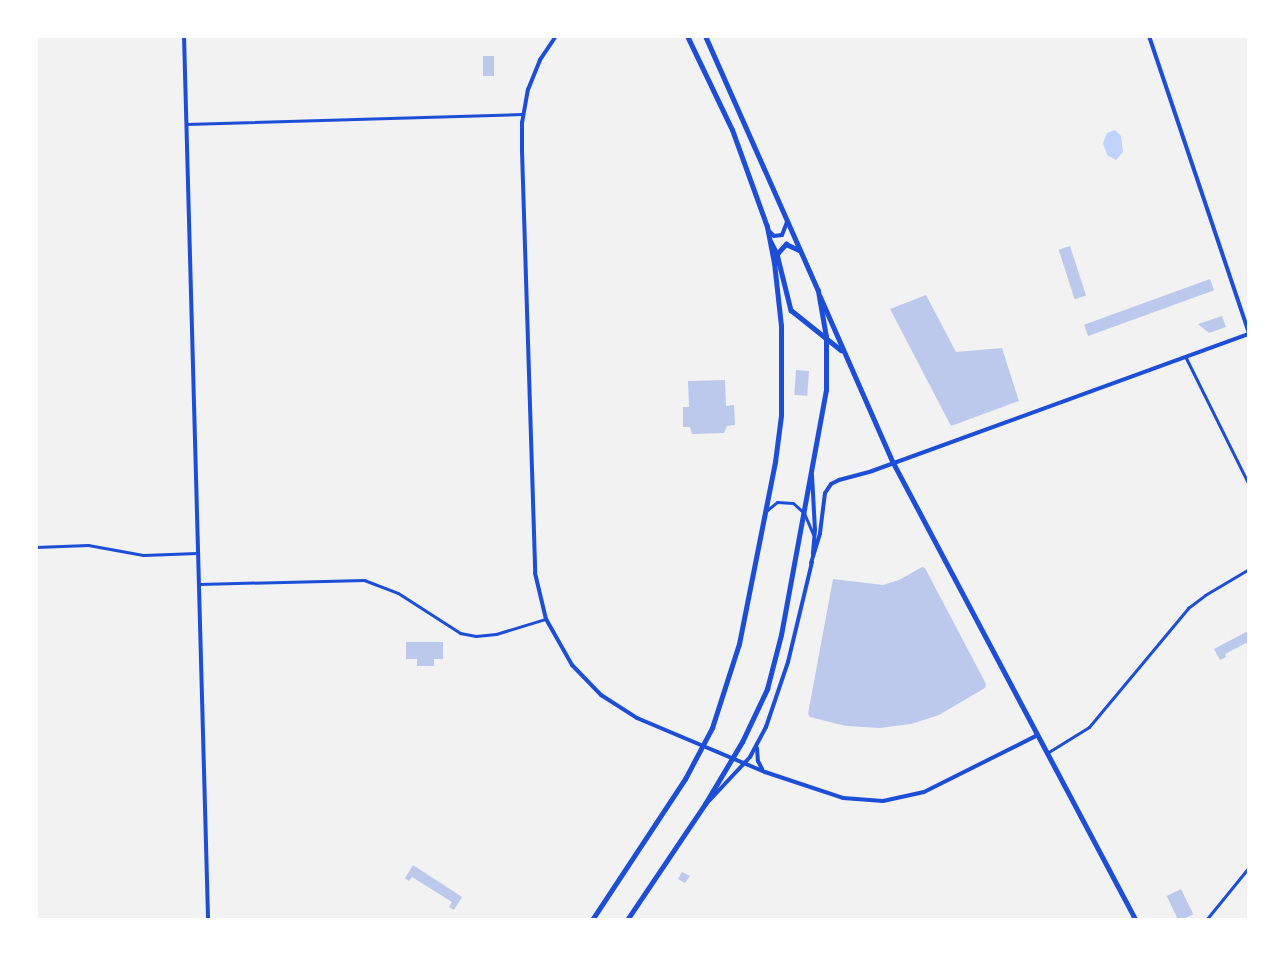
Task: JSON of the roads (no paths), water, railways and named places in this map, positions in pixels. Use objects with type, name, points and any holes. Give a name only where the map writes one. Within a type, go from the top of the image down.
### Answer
[{"type":"main road","points":[[592,920],[704,746],[739,644],[776,462],[783,395],[782,326],[770,240],[732,130],[687,36]]},
{"type":"main road","points":[[705,36],[893,462],[1136,920]]},
{"type":"main road","points":[[770,240],[777,254],[791,310],[826,337],[845,356]]},
{"type":"main road","points":[[774,263],[782,246],[788,244],[801,253]]},
{"type":"main road","points":[[627,920],[733,758],[753,721],[776,658],[826,390],[826,337],[818,291]]},
{"type":"street","points":[[184,36],[208,920]]},
{"type":"street","points":[[556,36],[530,81],[522,114],[534,559],[546,619],[572,665],[601,694],[626,713],[765,772],[831,795],[870,801],[893,799],[924,792],[1038,735]]},
{"type":"street","points":[[705,804],[745,763],[757,746],[778,698],[812,563],[828,487],[839,480],[1249,334],[1149,36]]},
{"type":"street","points":[[186,124],[522,114]]},
{"type":"street","points":[[767,227],[771,234],[782,235],[787,226],[785,216]]},
{"type":"street","points":[[1186,358],[1249,485]]},
{"type":"street","points":[[812,471],[814,538],[812,563]]},
{"type":"street","points":[[764,516],[770,506],[781,501],[793,503],[804,513],[814,538]]},
{"type":"street","points":[[36,547],[88,545],[143,555],[197,553]]},
{"type":"street","points":[[1047,753],[1089,727],[1188,608],[1249,569]]},
{"type":"street","points":[[199,585],[364,580],[398,594],[460,633],[476,636],[496,634],[546,619]]},
{"type":"street","points":[[757,746],[758,761],[765,772]]},
{"type":"street","points":[[1206,920],[1249,867]]},
{"type":"water","points":[[1115,130],[1121,136],[1123,152],[1116,160],[1107,155],[1103,143],[1107,133]]}]
